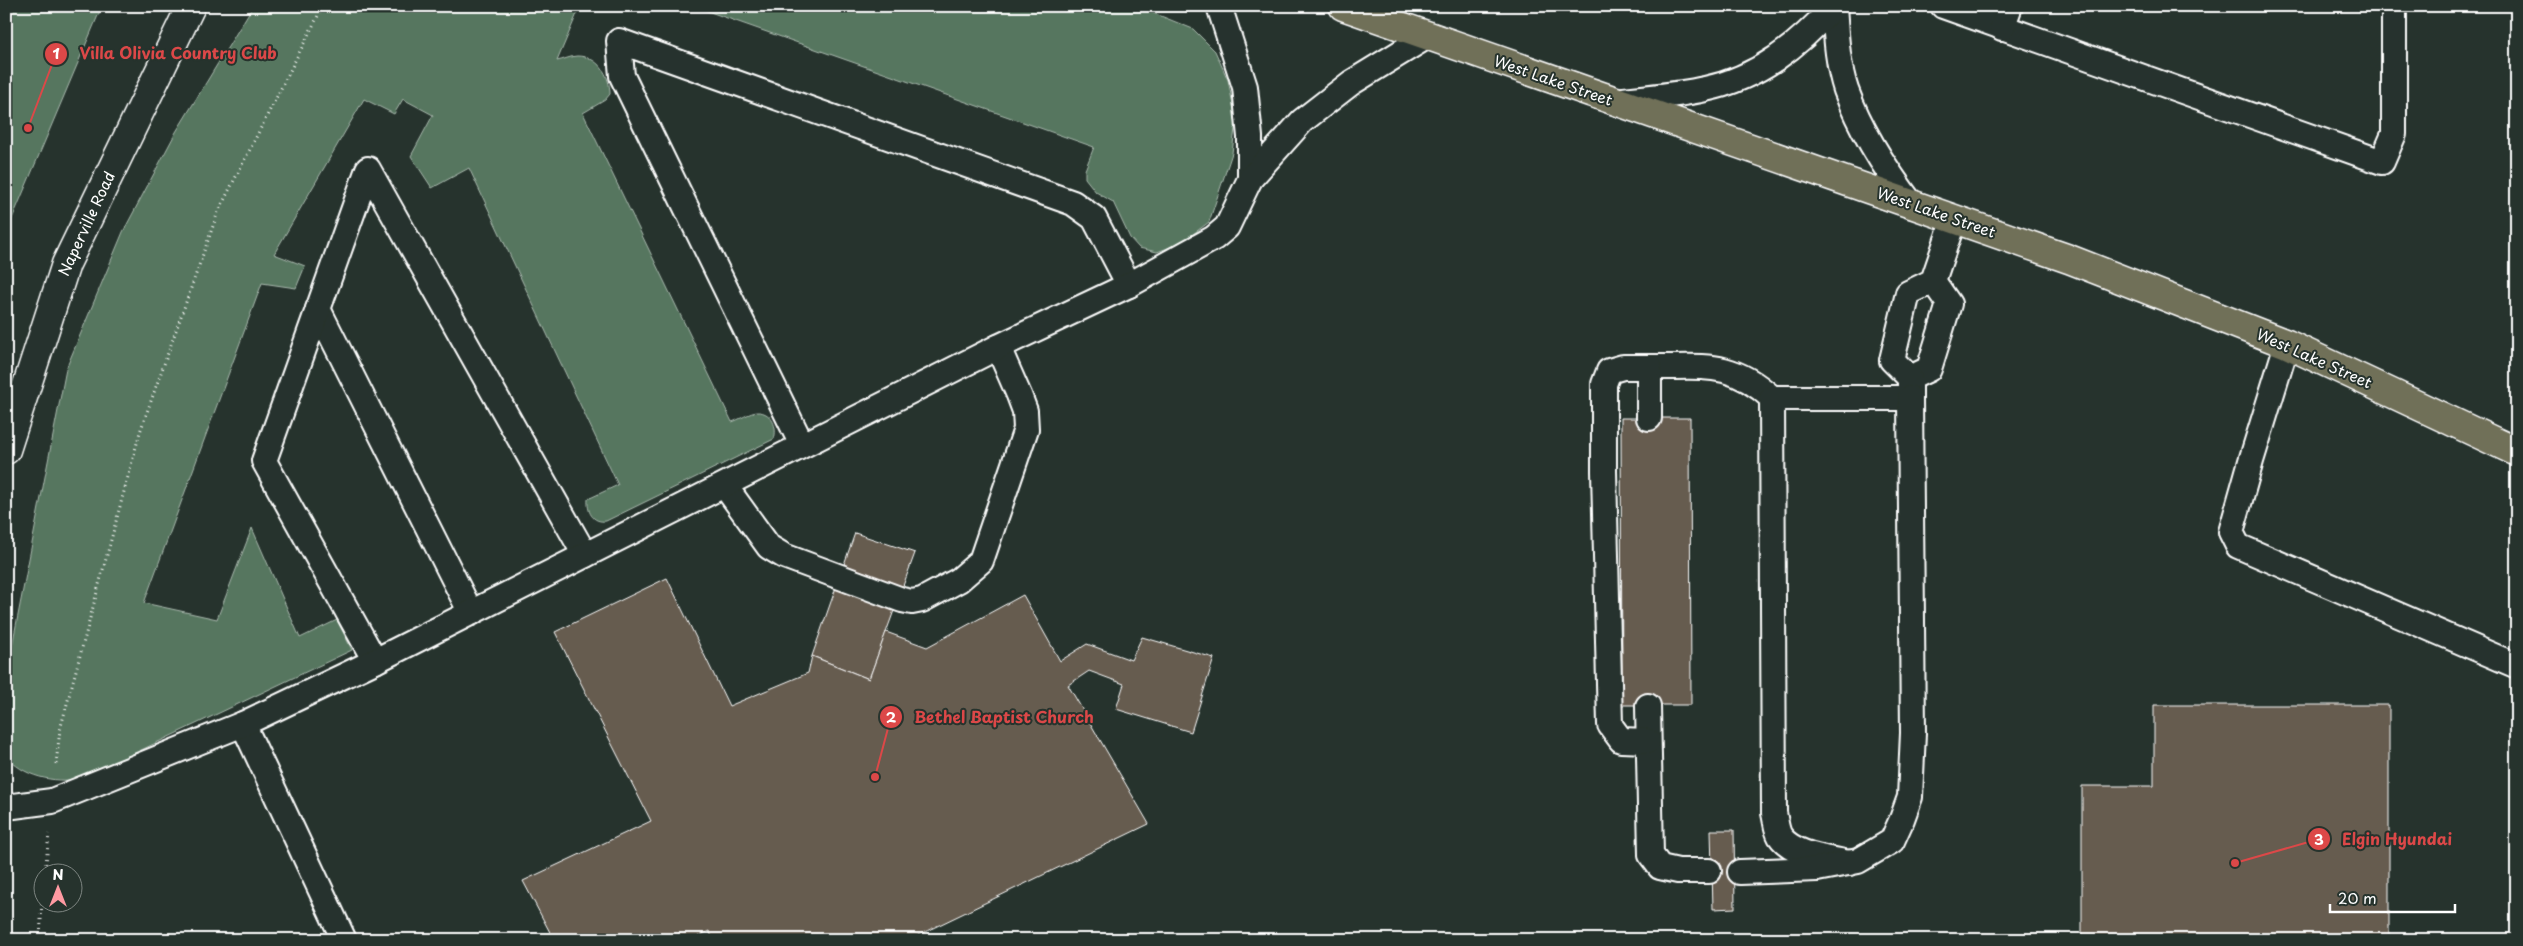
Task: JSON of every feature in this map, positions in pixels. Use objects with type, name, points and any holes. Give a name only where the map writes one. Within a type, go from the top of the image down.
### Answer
[{"type":"highway","name":"West Lake Street","points":[[1342,6],[1426,37],[2069,260],[2287,344],[2517,452]]},
{"type":"street","name":"Naperville Road","points":[[6,450],[66,264],[192,6]]},
{"type":"lane","points":[[1219,6],[1245,87],[1250,137],[1250,179]]},
{"type":"lane","points":[[1612,101],[1705,89],[1741,78],[1776,60],[1808,35],[1834,6]]},
{"type":"lane","points":[[1834,6],[1837,49],[1846,89],[1883,167],[1913,206]]},
{"type":"lane","points":[[1943,6],[2006,17],[2382,162],[2394,134],[2394,6]]},
{"type":"lane","points":[[6,807],[52,801],[243,724],[375,661],[998,347],[1129,285],[1214,238],[1227,227],[1250,179],[1318,107],[1351,83],[1426,37]]},
{"type":"lane","points":[[802,445],[622,76],[619,41],[1073,203],[1094,218],[1129,285]]},
{"type":"lane","points":[[375,661],[264,461],[368,169],[585,555]]},
{"type":"lane","points":[[1740,872],[1818,869],[1858,861],[1892,841],[1910,797],[1913,733],[1910,388],[1892,360],[1908,293],[1934,281],[1954,219]]},
{"type":"lane","points":[[1772,398],[1910,388],[1929,369],[1949,304],[1934,281]]},
{"type":"lane","points":[[318,309],[471,613]]},
{"type":"lane","points":[[2287,344],[2250,461],[2231,532],[2238,546],[2517,666]]},
{"type":"lane","points":[[725,486],[769,547],[784,556],[902,600],[912,602],[922,600],[959,580],[981,561],[1026,429],[1025,411],[998,347]]},
{"type":"lane","points":[[1648,741],[1620,740],[1610,725],[1604,471],[1604,384],[1609,371],[1623,367],[1713,367],[1732,371],[1754,381],[1772,398],[1774,813],[1781,837],[1789,845],[1849,863]]},
{"type":"lane","points":[[1649,367],[1649,418]]},
{"type":"lane","points":[[1648,706],[1651,855],[1660,867],[1678,870],[1709,870]]},
{"type":"lane","points":[[243,724],[344,940]]},
{"type":"path","points":[[46,864],[60,730],[140,432],[218,212],[323,6]]},
{"type":"path","points":[[40,940],[41,914]]},
{"type":"green space","points":[[6,6],[102,6],[6,233]]},
{"type":"green space","points":[[253,6],[599,6],[598,10],[579,9],[557,61],[575,56],[584,57],[597,63],[605,74],[610,94],[605,100],[583,113],[732,422],[752,413],[763,413],[773,421],[774,439],[606,521],[594,518],[588,508],[588,499],[618,485],[469,168],[432,188],[411,156],[433,115],[403,99],[394,114],[364,99],[274,254],[305,266],[296,288],[262,283],[144,603],[217,619],[252,528],[300,638],[337,620],[352,650],[80,779],[60,780],[39,777],[21,769],[6,755],[6,677],[66,369],[123,232],[176,132]]},
{"type":"green space","points":[[693,6],[1136,6],[1193,29],[1215,51],[1228,80],[1236,120],[1232,153],[1209,222],[1181,243],[1157,252],[1139,248],[1130,238],[1113,202],[1096,192],[1085,178],[1085,170],[1094,147]]},
{"type":"building","points":[[1621,418],[1690,418],[1691,705],[1622,705]]},
{"type":"building","points":[[855,533],[915,553],[869,679],[812,656]]},
{"type":"building","points":[[667,578],[729,706],[808,673],[812,656],[869,679],[886,632],[927,647],[1023,595],[1060,661],[1087,644],[1131,660],[1142,637],[1214,658],[1191,732],[1116,709],[1124,684],[1089,671],[1068,685],[1149,824],[908,940],[714,940],[709,931],[690,940],[554,940],[523,881],[651,821],[555,632]]},
{"type":"building","points":[[2154,705],[2389,705],[2389,940],[2082,940],[2082,786],[2154,786]]},
{"type":"building","points":[[1711,830],[1734,830],[1735,908],[1713,909]]},
{"type":"place","name":"Villa Olivia Country Club","points":[[28,128]]},
{"type":"place","name":"Bethel Baptist Church","points":[[875,777]]},
{"type":"place","name":"Elgin Hyundai","points":[[2235,863]]}]
